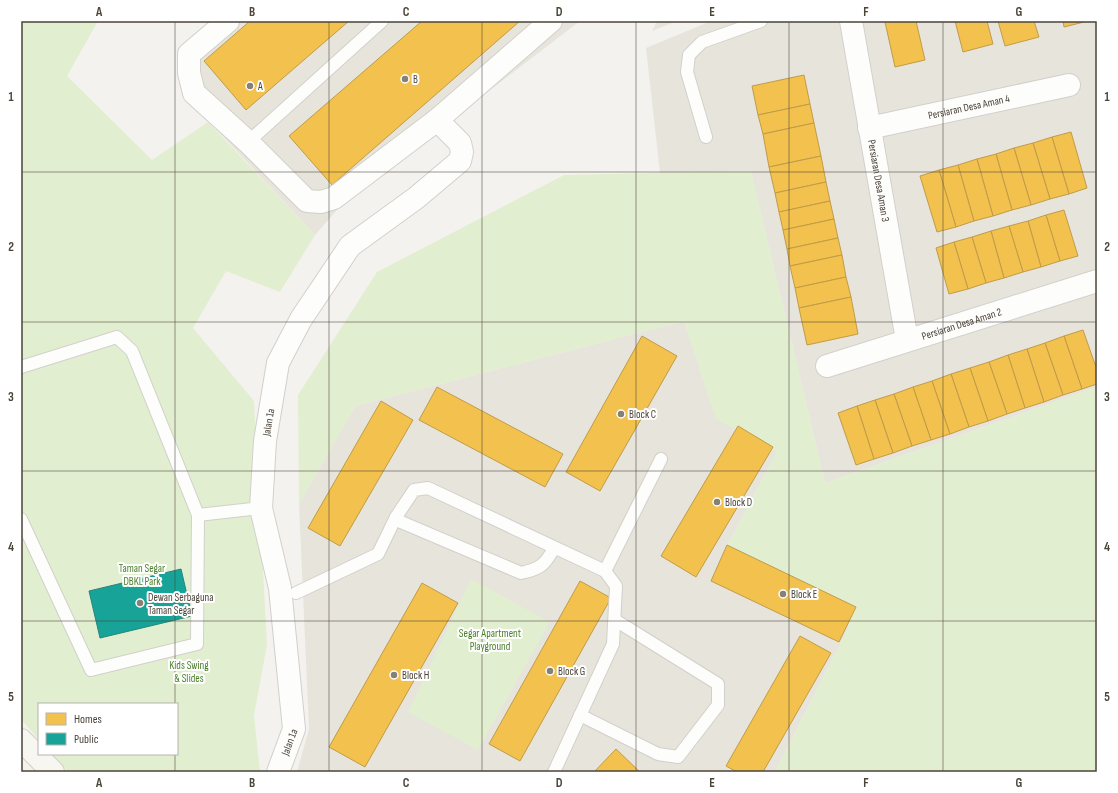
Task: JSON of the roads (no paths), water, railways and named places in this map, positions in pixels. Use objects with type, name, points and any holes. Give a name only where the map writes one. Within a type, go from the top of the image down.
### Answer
[{"type":"street","points":[[228,21],[189,54],[189,73],[194,92],[248,142],[307,201],[321,202],[334,198],[437,120],[551,21]]},
{"type":"street","name":"Persiaran Desa Aman 3","points":[[851,21],[907,340]]},
{"type":"street","name":"Persiaran Desa Aman 4","points":[[869,128],[1069,85]]},
{"type":"street","name":"Jalan 1a","points":[[278,772],[294,729],[280,588],[261,508],[265,441],[278,363],[301,319],[350,246],[416,198],[460,162],[462,152],[460,143],[437,120]]},
{"type":"street","name":"Persiaran Desa Aman 2","points":[[827,366],[1097,281]]},
{"type":"street","points":[[21,740],[53,772]]},
{"type":"lane","points":[[248,142],[382,21]]},
{"type":"lane","points":[[706,137],[687,72],[689,55],[702,42],[761,21]]},
{"type":"lane","points":[[21,368],[117,337],[132,351],[198,515],[197,644],[91,670],[21,519]]},
{"type":"lane","points":[[605,572],[661,459]]},
{"type":"lane","points":[[296,593],[378,554],[407,497],[414,490],[428,488],[605,572],[616,586],[613,644],[554,772]]},
{"type":"lane","points":[[198,515],[261,508]]},
{"type":"lane","points":[[396,517],[401,522],[521,573],[534,570],[546,562],[554,548]]},
{"type":"lane","points":[[580,715],[658,754],[678,757],[718,705],[718,684],[614,620]]},
{"type":"place","name":"B","points":[[405,79]]},
{"type":"place","name":"A","points":[[250,86]]},
{"type":"place","name":"Block C","points":[[621,414]]},
{"type":"place","name":"Block D","points":[[717,502]]},
{"type":"place","name":"Block E","points":[[783,594]]},
{"type":"place","name":"Dewan Serbaguna Taman Segar","points":[[140,603]]},
{"type":"place","name":"Block G","points":[[550,671]]},
{"type":"place","name":"Block H","points":[[394,675]]},
{"type":"park label","name":"Taman Segar DBKL Park","points":[[142,574]]},
{"type":"park label","name":"Segar Apartment Playground","points":[[490,639]]},
{"type":"park label","name":"Kids Swing & Slides","points":[[189,671]]}]
